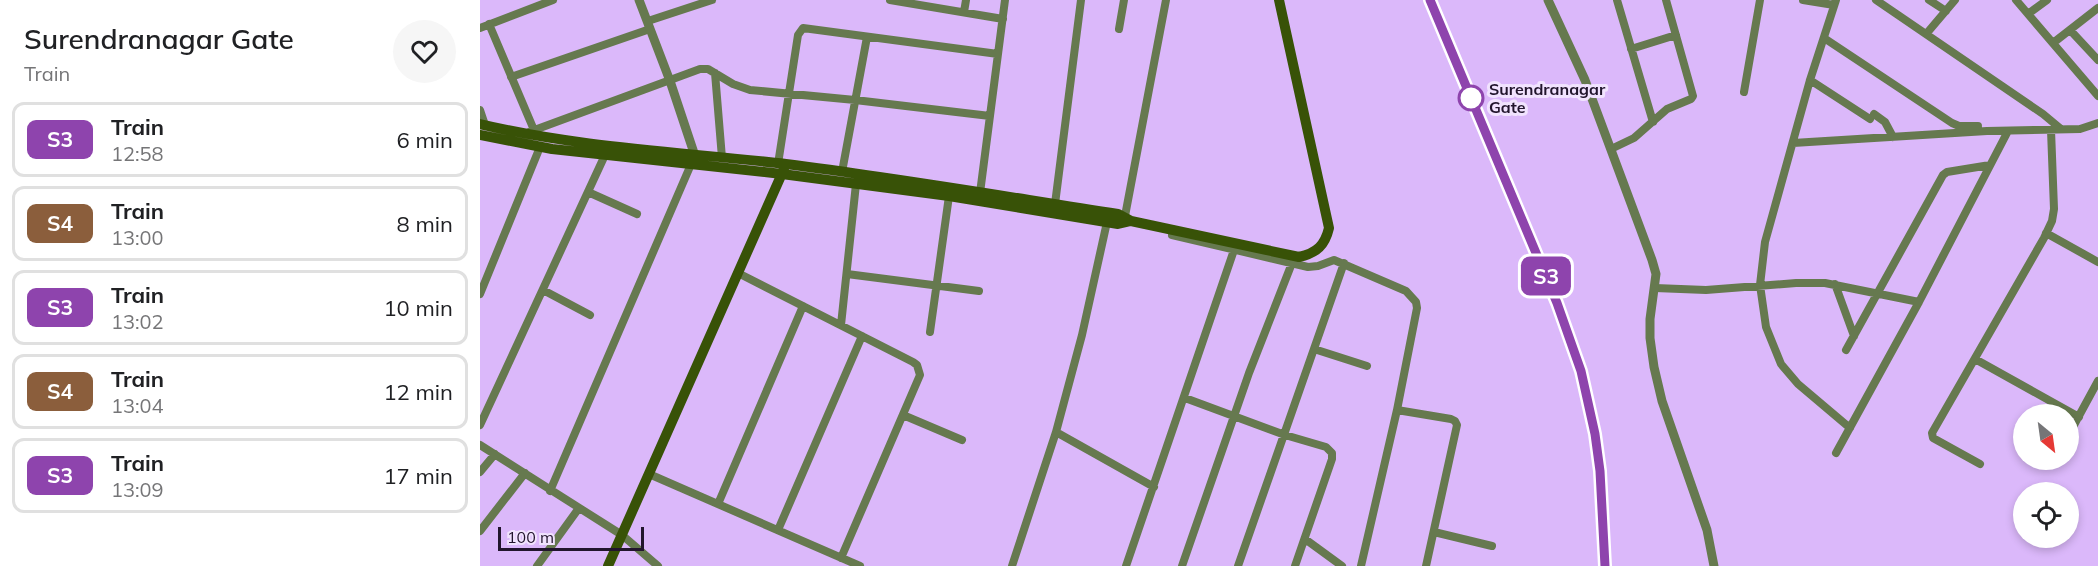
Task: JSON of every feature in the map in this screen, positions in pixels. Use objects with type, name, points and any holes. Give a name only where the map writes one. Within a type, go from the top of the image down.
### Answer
[{"type":"main road","points":[[482,128],[540,147],[605,155],[842,172],[1055,204],[1295,260],[1319,249],[1326,240],[1329,228],[1279,0]]},
{"type":"main road","points":[[482,128],[529,132],[693,161],[722,158],[782,167],[856,184],[949,196],[1107,222],[1127,220]]},
{"type":"main road","points":[[608,566],[738,273],[782,167]]},
{"type":"street","points":[[480,28],[553,0]]},
{"type":"street","points":[[550,491],[693,161],[670,81],[639,0]]},
{"type":"street","points":[[512,77],[712,0]]},
{"type":"street","points":[[890,0],[1003,19]]},
{"type":"street","points":[[964,12],[966,0]]},
{"type":"street","points":[[980,193],[1005,0]]},
{"type":"street","points":[[1055,204],[1081,0]]},
{"type":"street","points":[[1119,29],[1124,0]]},
{"type":"street","points":[[1166,0],[1127,220],[1234,250],[1295,260],[1308,267],[1334,260],[1344,262],[1406,291],[1416,302],[1417,308],[1397,410],[1361,566]]},
{"type":"street","points":[[1548,0],[1585,80],[1652,260],[1656,274],[1650,319],[1654,367],[1662,401],[1707,530],[1714,566]]},
{"type":"street","points":[[1617,0],[1653,122]]},
{"type":"street","points":[[1611,149],[1634,138],[1667,109],[1693,96],[1665,0]]},
{"type":"street","points":[[1744,92],[1760,0]]},
{"type":"street","points":[[1803,0],[1835,2],[1810,80],[1765,242],[1760,285],[1766,327],[1781,364],[1798,384],[1850,428]]},
{"type":"street","points":[[1876,0],[1927,33],[2061,129]]},
{"type":"street","points":[[1929,0],[1946,11]]},
{"type":"street","points":[[1927,33],[1955,0]]},
{"type":"street","points":[[2016,0],[2096,90]]},
{"type":"street","points":[[2028,14],[2047,0]]},
{"type":"street","points":[[2053,43],[2098,8]]},
{"type":"street","points":[[489,24],[512,77],[529,132],[700,69],[708,69],[740,88],[990,116]]},
{"type":"street","points":[[782,167],[789,94],[798,35],[803,28],[998,54]]},
{"type":"street","points":[[2070,30],[2098,60]]},
{"type":"street","points":[[1631,49],[1676,35]]},
{"type":"street","points":[[842,172],[867,37]]},
{"type":"street","points":[[1824,38],[1952,123],[1959,126],[1978,126]]},
{"type":"street","points":[[715,73],[722,158]]},
{"type":"street","points":[[1810,80],[1885,122],[1893,137]]},
{"type":"street","points":[[480,110],[482,128]]},
{"type":"street","points":[[1793,143],[2088,128],[2098,123]]},
{"type":"street","points":[[1980,464],[1933,438],[1932,435],[2046,233],[2054,209],[2051,130]]},
{"type":"street","points":[[1836,453],[2008,131]]},
{"type":"street","points":[[480,294],[540,147]]},
{"type":"street","points":[[480,426],[605,155]]},
{"type":"street","points":[[1846,350],[1943,175],[1947,172],[1990,165]]},
{"type":"street","points":[[841,325],[856,184]]},
{"type":"street","points":[[588,192],[637,214]]},
{"type":"street","points":[[930,332],[949,196]]},
{"type":"street","points":[[1012,566],[1056,432],[1082,335],[1107,222]]},
{"type":"street","points":[[2046,233],[2098,262]]},
{"type":"street","points":[[1126,566],[1234,250]]},
{"type":"street","points":[[1182,566],[1234,417],[1295,260]]},
{"type":"street","points":[[1238,566],[1344,262]]},
{"type":"street","points":[[738,273],[913,362],[919,369],[920,375],[841,558]]},
{"type":"street","points":[[846,274],[979,291]]},
{"type":"street","points":[[1655,288],[1706,291],[1796,283],[1835,284],[1918,302]]},
{"type":"street","points":[[1835,284],[1854,336]]},
{"type":"street","points":[[543,290],[590,315]]},
{"type":"street","points":[[717,504],[803,306]]},
{"type":"street","points":[[778,530],[862,336]]},
{"type":"street","points":[[1314,349],[1367,366]]},
{"type":"street","points":[[1975,359],[2056,404]]},
{"type":"street","points":[[2079,417],[2098,381]]},
{"type":"street","points":[[1185,398],[1285,435],[1326,447],[1332,453],[1332,459],[1295,566]]},
{"type":"street","points":[[1397,410],[1450,419],[1457,424],[1426,566]]},
{"type":"street","points":[[903,415],[962,440]]},
{"type":"street","points":[[1056,432],[1154,487]]},
{"type":"street","points":[[480,445],[622,535],[658,566]]},
{"type":"street","points":[[480,472],[495,453]]},
{"type":"street","points":[[480,531],[525,473]]},
{"type":"street","points":[[649,474],[860,566]]},
{"type":"street","points":[[537,566],[579,508]]},
{"type":"street","points":[[1434,532],[1492,546]]},
{"type":"street","points":[[1305,539],[1342,566]]},
{"type":"railway","points":[[1430,0],[1557,303],[1581,371],[1595,434],[1602,489],[1605,566]]},
{"type":"train","name":"S3","points":[[1430,0],[1557,303],[1581,371],[1595,434],[1600,471],[1605,566]]},
{"type":"place","name":"Surendranagar Gate","points":[[1471,98]]}]
